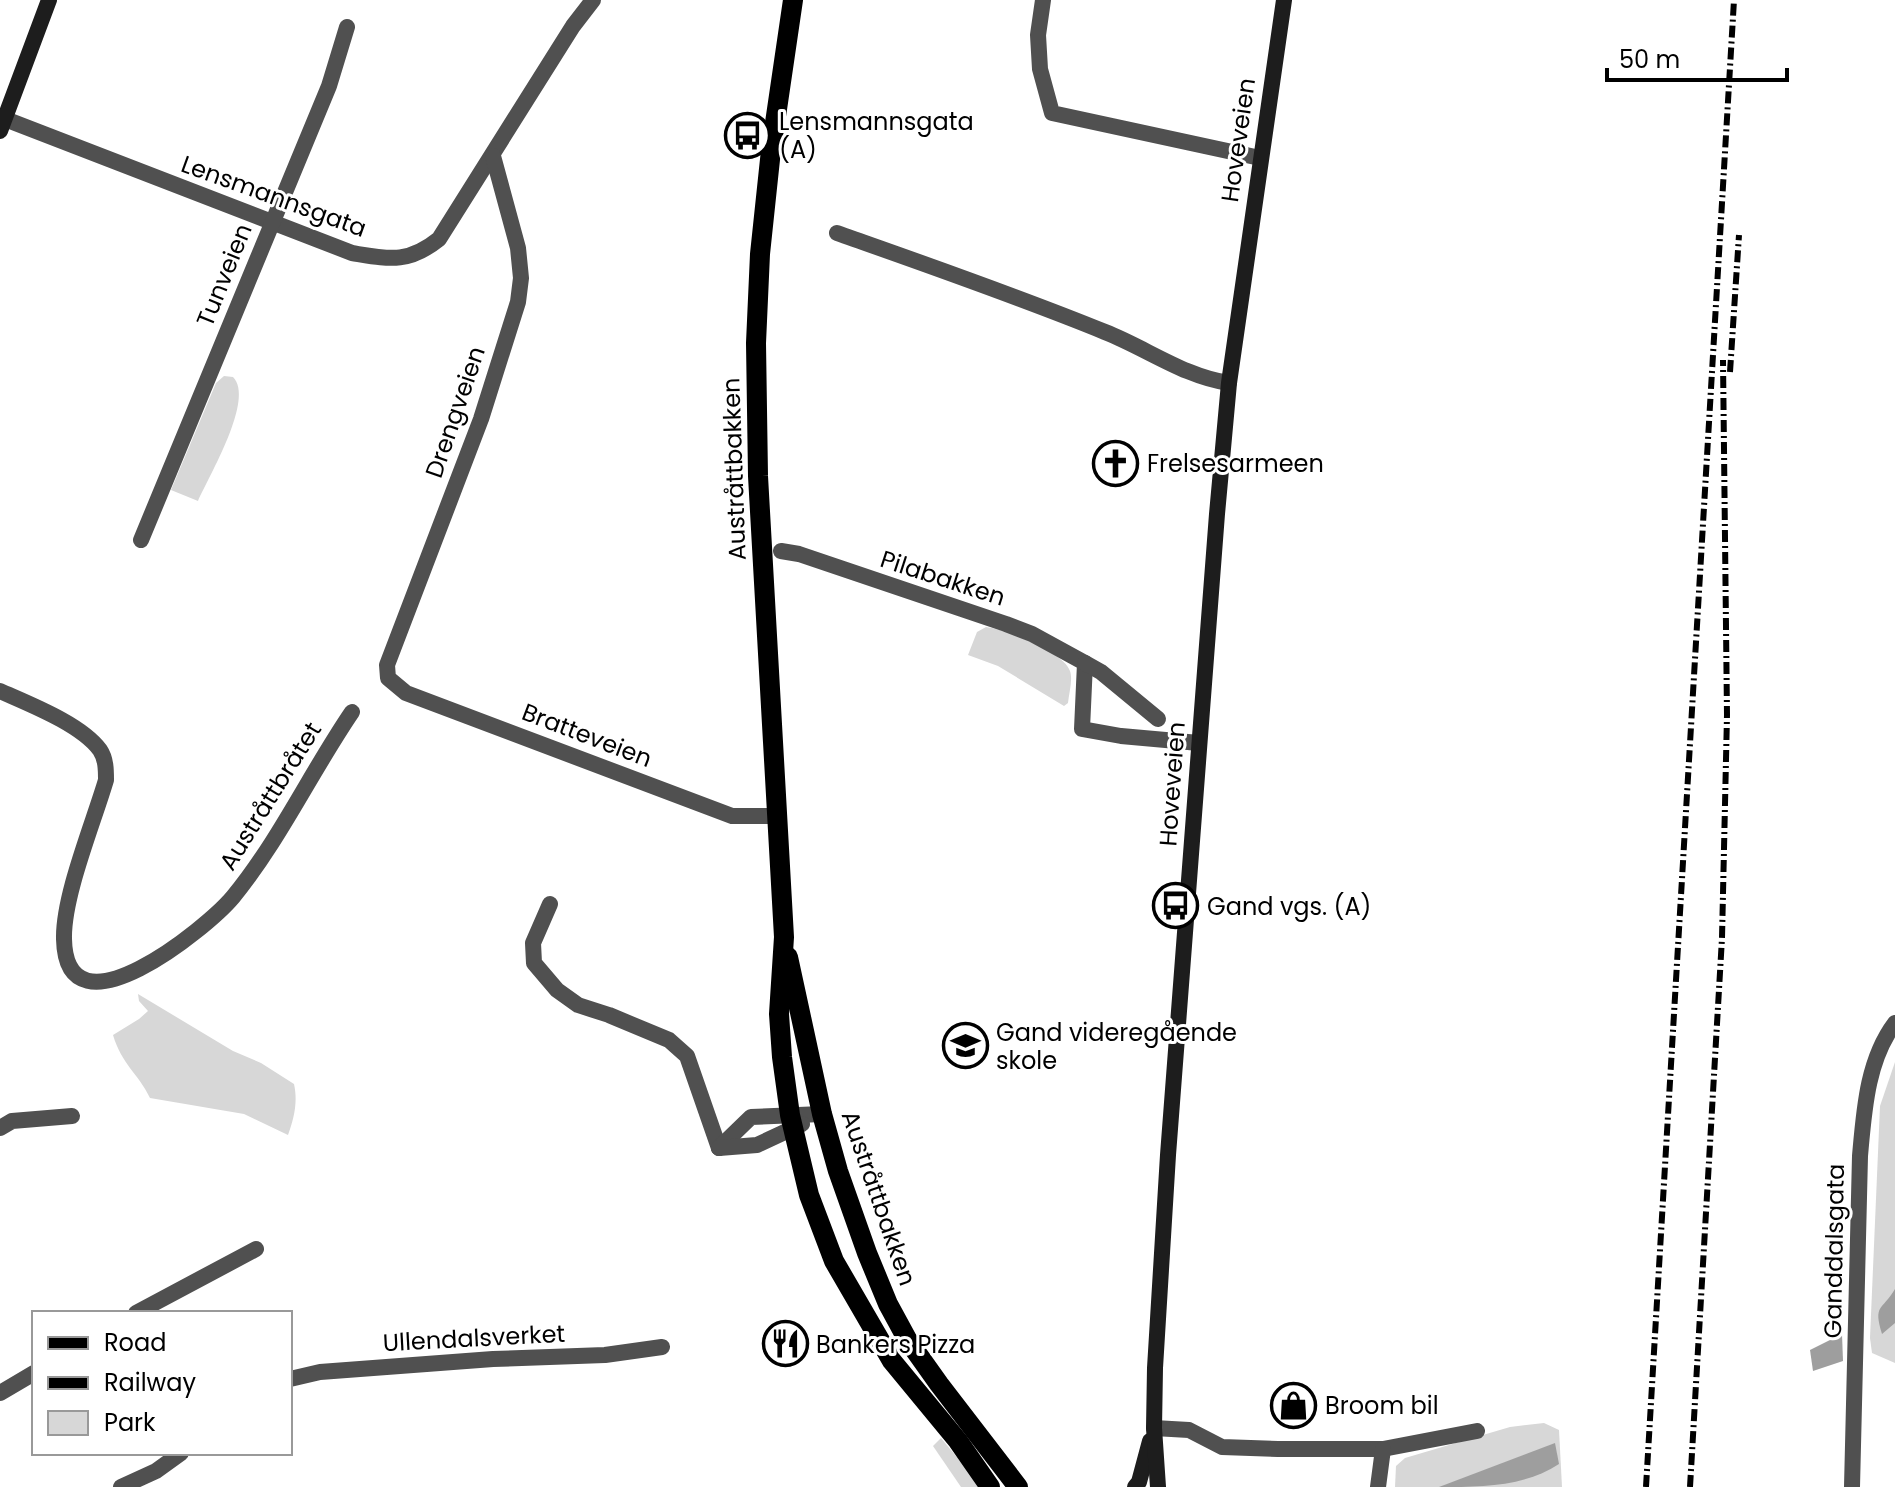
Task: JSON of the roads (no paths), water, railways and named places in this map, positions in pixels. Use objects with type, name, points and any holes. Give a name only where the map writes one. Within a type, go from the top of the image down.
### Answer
[{"type":"main road","points":[[2,125],[49,0]]},
{"type":"main road","name":"Austråttbakken","points":[[793,0],[771,150],[760,254],[756,343],[758,476],[784,937],[779,1014],[792,1122],[809,1195],[834,1261],[892,1361],[958,1441],[990,1487]]},
{"type":"main road","name":"Hoveveien","points":[[1158,1487],[1154,1428],[1168,1155],[1229,383],[1284,0]]},
{"type":"main road","name":"Austråttbakken","points":[[784,937],[822,1114],[851,1211],[888,1304],[907,1339],[1018,1487]]},
{"type":"main road","name":"Hoveveien","points":[[1135,1487],[1154,1428]]},
{"type":"street","name":"Lensmannsgata","points":[[2,125],[352,253],[405,258],[423,253],[439,239],[573,26],[593,0]]},
{"type":"street","points":[[1043,0],[1038,35],[1040,69],[1052,113],[1260,158]]},
{"type":"street","name":"Tunveien","points":[[141,540],[329,86],[347,27]]},
{"type":"street","name":"Drengveien","points":[[388,678],[387,665],[481,419],[518,302],[521,278],[518,248],[493,156]]},
{"type":"street","points":[[837,233],[1008,293],[1129,342],[1202,376],[1229,383]]},
{"type":"street","name":"Pilabakken","points":[[781,551],[799,554],[1032,634],[1101,672],[1158,719]]},
{"type":"street","points":[[1085,663],[1082,729],[1199,743]]},
{"type":"street","name":"Bratteveien","points":[[388,678],[406,693],[732,816],[776,816]]},
{"type":"street","name":"Austråttbråtet","points":[[0,691],[40,709],[88,737],[102,752],[106,780],[68,903],[64,939],[67,959],[75,973],[90,982],[108,981],[131,974],[182,944],[232,899],[260,860],[352,712]]},
{"type":"street","points":[[550,904],[533,943],[534,963],[557,990],[578,1005],[669,1040],[687,1056],[719,1148]]},
{"type":"street","name":"Ganddalsgata","points":[[1852,1487],[1860,1156],[1864,1106],[1884,1037],[1895,1023]]},
{"type":"street","points":[[719,1148],[757,1145],[792,1122],[822,1114]]},
{"type":"street","points":[[0,1128],[12,1121],[72,1116]]},
{"type":"street","points":[[719,1148],[751,1117],[792,1122]]},
{"type":"street","points":[[140,1311],[256,1249]]},
{"type":"street","name":"Ullendalsverket","points":[[292,1379],[320,1372],[493,1359],[605,1355],[662,1347]]},
{"type":"street","points":[[0,1393],[32,1374]]},
{"type":"street","points":[[1154,1428],[1189,1430],[1222,1447],[1383,1449],[1477,1431]]},
{"type":"street","points":[[1378,1487],[1383,1449]]},
{"type":"street","points":[[121,1487],[156,1471],[178,1455]]},
{"type":"railway","points":[[1646,1487],[1734,0]]},
{"type":"railway","points":[[1730,372],[1739,235]]},
{"type":"railway","points":[[1690,1487],[1722,938],[1727,715],[1723,360]]},
{"type":"place","name":"Lensmannsgata (A)","points":[[748,135]]},
{"type":"place","name":"Frelsesarmeen","points":[[1116,463]]},
{"type":"place","name":"Gand vgs. (A)","points":[[1176,906]]},
{"type":"place","name":"Gand videregående skole","points":[[965,1046]]},
{"type":"place","name":"Bankers Pizza","points":[[785,1344]]},
{"type":"place","name":"Broom bil","points":[[1294,1405]]}]
